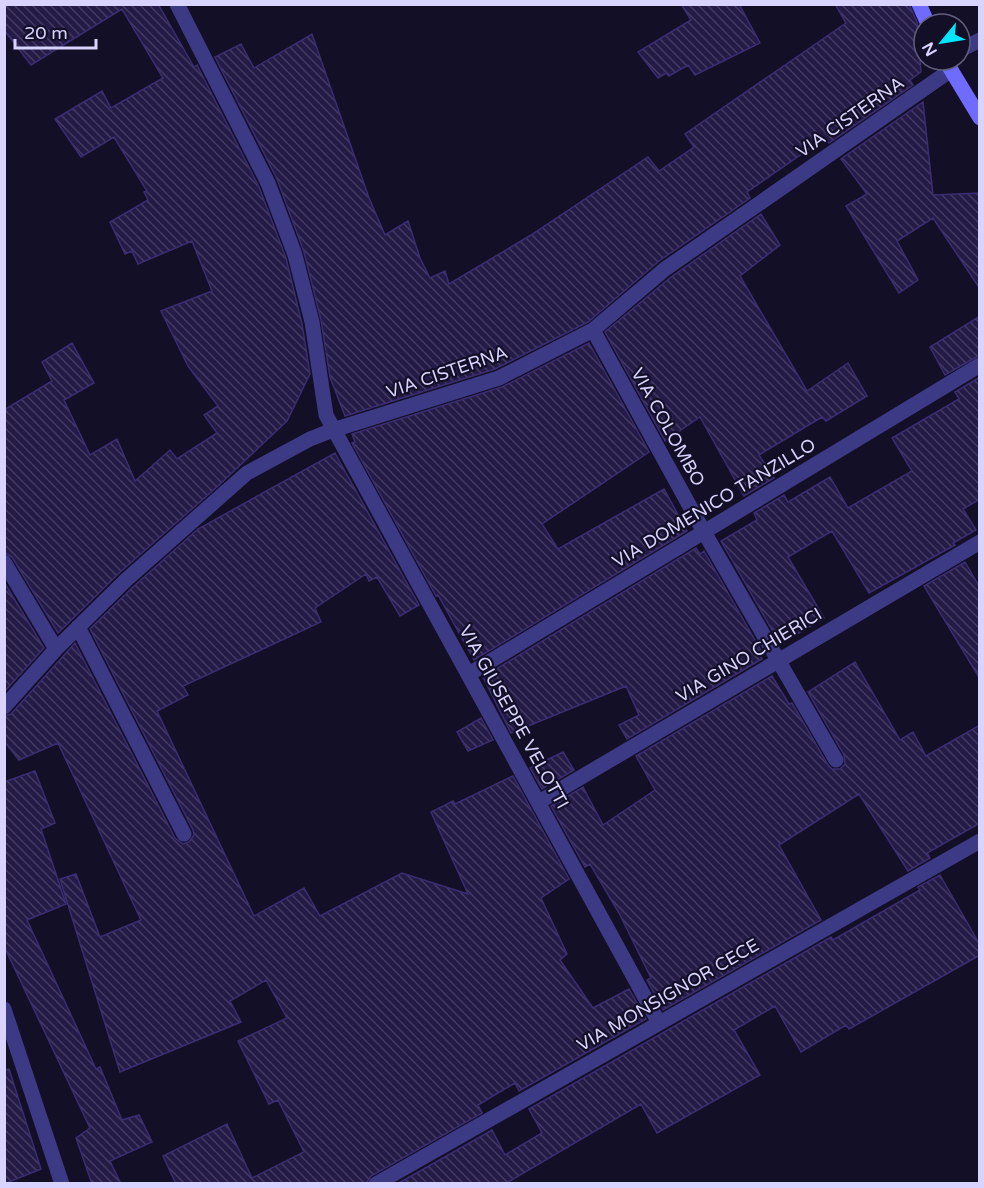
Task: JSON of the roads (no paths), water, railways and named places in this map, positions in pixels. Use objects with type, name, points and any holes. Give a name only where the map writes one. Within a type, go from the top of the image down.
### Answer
[{"type":"main road","points":[[952,72],[980,118]]},
{"type":"street","name":"VIA GIUSEPPE VELOTTI","points":[[177,4],[268,183],[295,255],[312,322],[326,415],[333,430],[659,1023]]},
{"type":"street","name":"VIA CISTERNA","points":[[4,707],[56,649],[126,580],[247,473],[310,439],[333,430],[499,378],[592,330],[665,269],[938,72]]},
{"type":"street","name":"VIA COLOMBO","points":[[592,330],[704,532],[836,760]]},
{"type":"street","name":"VIA DOMENICO TANZILLO","points":[[469,674],[980,365]]},
{"type":"street","name":"VIA GINO CHIERICI","points":[[539,802],[980,542]]},
{"type":"street","points":[[4,562],[56,649]]},
{"type":"street","points":[[78,627],[184,834]]},
{"type":"street","name":"VIA MONSIGNOR CECE","points":[[376,1184],[980,841]]},
{"type":"street","points":[[4,1009],[62,1184]]}]
